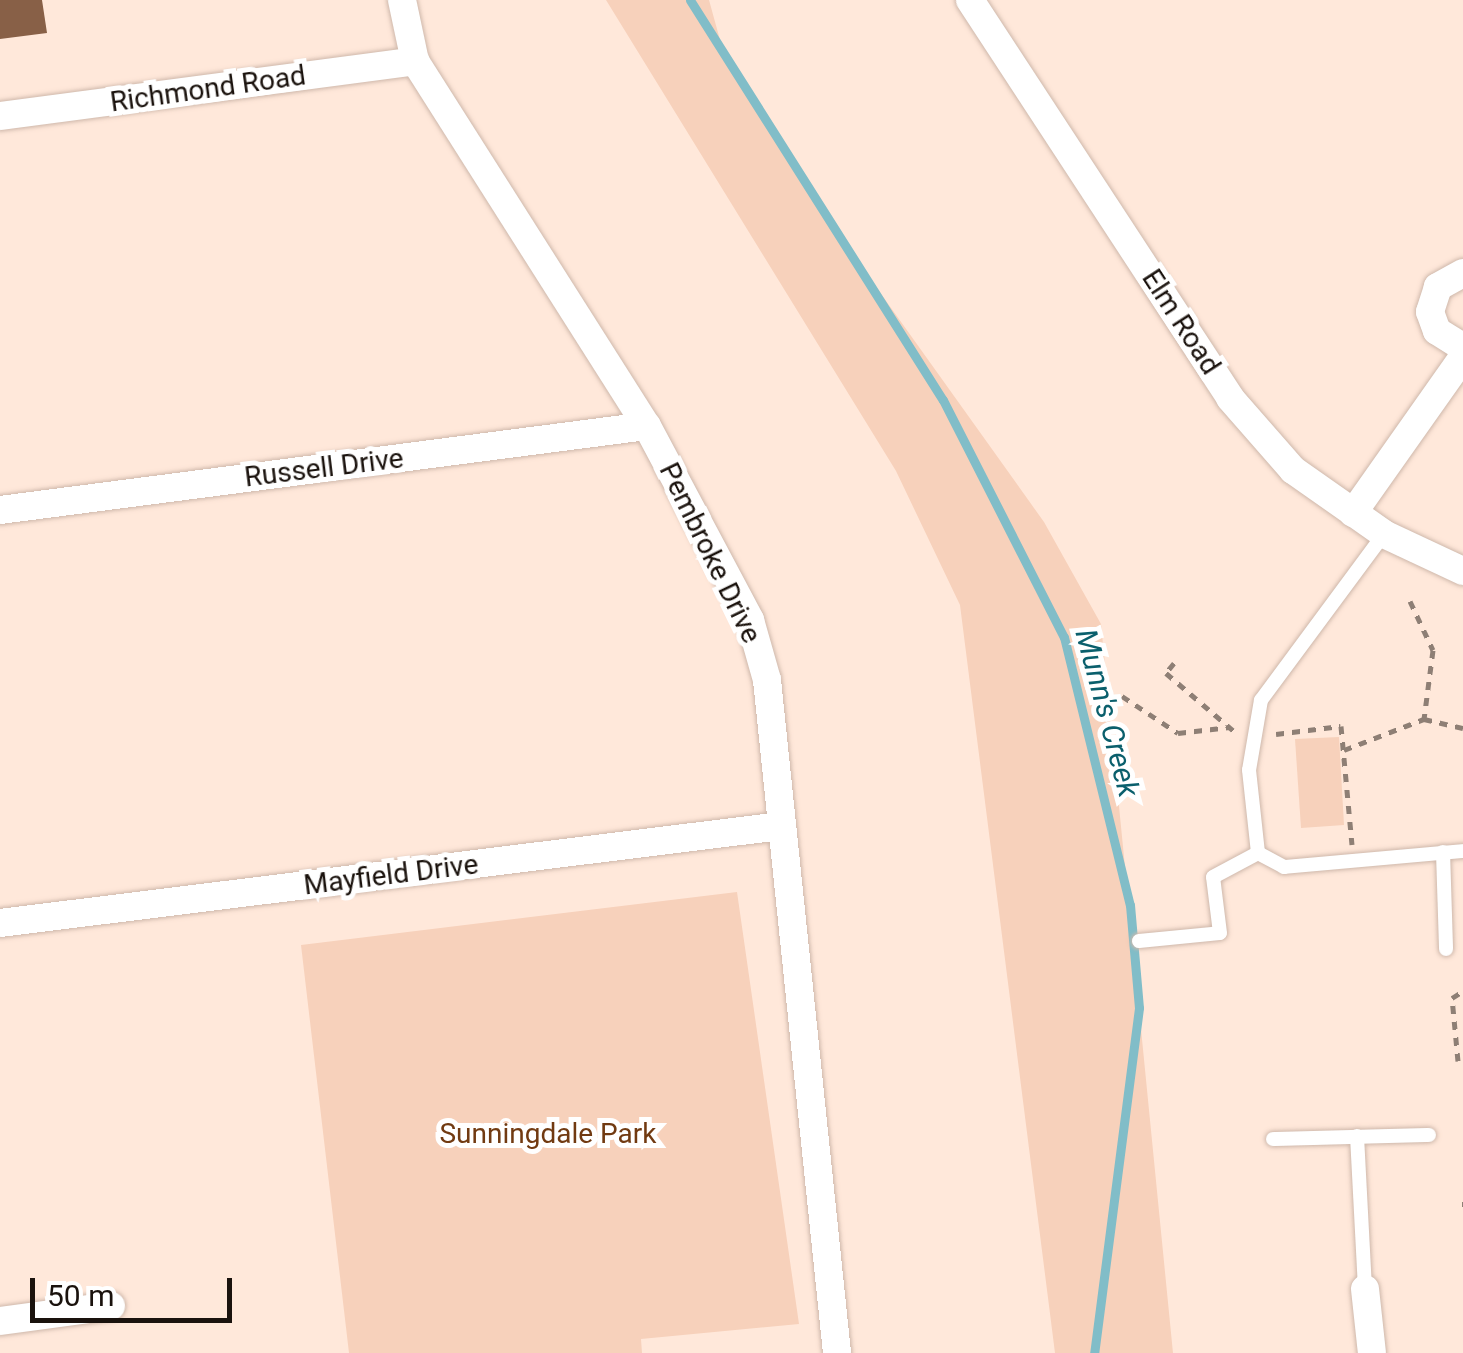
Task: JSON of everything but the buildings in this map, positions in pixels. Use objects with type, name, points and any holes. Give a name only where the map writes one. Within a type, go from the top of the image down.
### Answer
[{"type":"street","name":"Pembroke Drive","points":[[402,0],[415,60],[647,426],[750,620],[767,680],[836,1353]]},
{"type":"street","name":"Elm Road","points":[[970,0],[1230,398],[1293,470],[1384,534],[1463,571]]},
{"type":"street","name":"Richmond Road","points":[[0,116],[415,60]]},
{"type":"street","points":[[1463,273],[1438,288],[1430,312],[1437,331],[1463,346]]},
{"type":"street","points":[[1353,512],[1463,357]]},
{"type":"street","name":"Russell Drive","points":[[0,510],[647,426]]},
{"type":"street","name":"Mayfield Drive","points":[[0,924],[781,826]]},
{"type":"street","points":[[1365,1290],[1372,1353]]},
{"type":"street","points":[[0,1321],[111,1306]]},
{"type":"lane","points":[[1258,853],[1253,741],[1260,700],[1384,534]]},
{"type":"lane","points":[[1258,853],[1284,867],[1463,851]]},
{"type":"lane","points":[[1442,852],[1446,950]]},
{"type":"lane","points":[[1139,941],[1220,934],[1214,876],[1258,853]]},
{"type":"lane","points":[[1273,1139],[1430,1135]]},
{"type":"lane","points":[[1357,1136],[1365,1290]]},
{"type":"path","points":[[1410,601],[1433,650],[1424,719]]},
{"type":"path","points":[[1174,663],[1166,673],[1230,727],[1253,741],[1341,726],[1353,860]]},
{"type":"path","points":[[1122,696],[1178,733],[1230,727]]},
{"type":"path","points":[[1344,750],[1424,719],[1463,728]]},
{"type":"path","points":[[1458,1061],[1452,998],[1463,991]]},
{"type":"green space","points":[[606,0],[709,0],[725,58],[811,196],[1044,522],[1101,624],[1173,1353],[1055,1353],[960,605],[896,471]]},
{"type":"green space","points":[[1339,737],[1344,825],[1301,828],[1295,739]]},
{"type":"green space","name":"Sunningdale Park","points":[[737,892],[799,1324],[641,1339],[642,1353],[349,1353],[301,945]]},
{"type":"waterway","name":"Munn's Creek","points":[[690,0],[943,400],[1064,637],[1130,905],[1139,1008],[1094,1353]]}]
